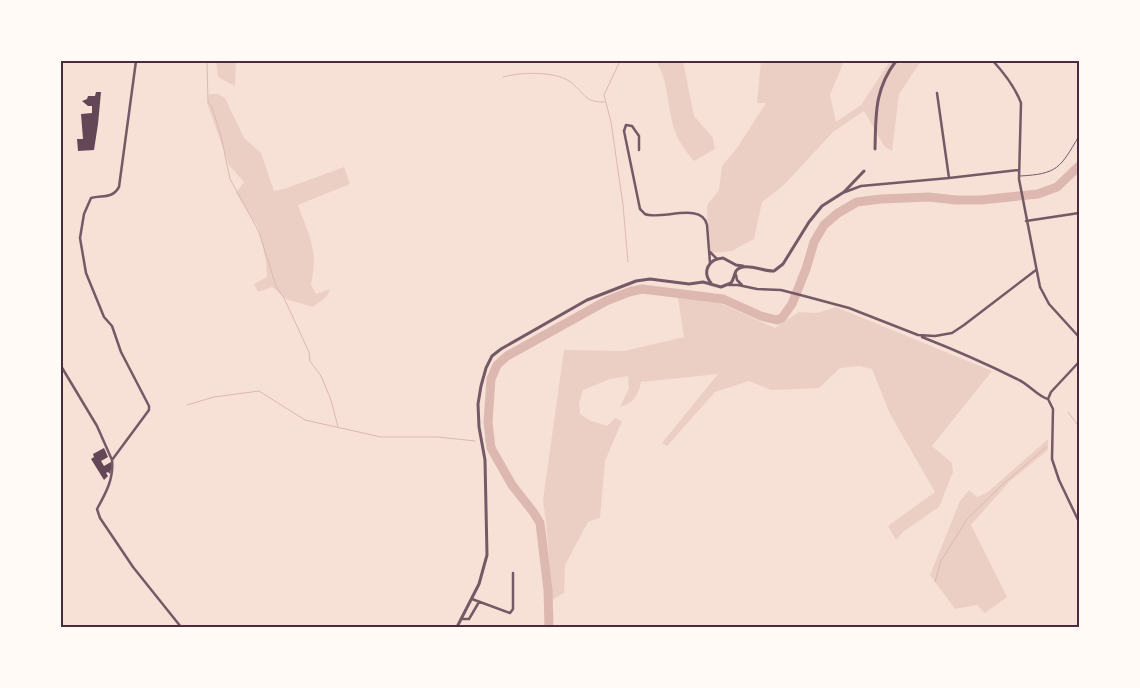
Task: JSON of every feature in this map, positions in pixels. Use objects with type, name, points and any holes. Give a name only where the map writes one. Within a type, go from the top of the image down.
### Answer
[{"type":"street","points":[[112,460],[149,406],[122,352],[112,326],[104,317],[92,288],[83,258],[80,238],[84,214],[91,198],[110,196],[116,193],[119,187],[136,61]]},
{"type":"street","points":[[875,149],[876,103],[884,78],[896,61]]},
{"type":"street","points":[[993,61],[1011,83],[1021,103],[1019,178],[1024,212],[1040,287],[1044,296],[1079,338]]},
{"type":"street","points":[[936,93],[949,178]]},
{"type":"street","points":[[639,150],[638,136],[632,126],[626,125],[624,131],[640,208],[645,214],[690,212],[706,220],[707,242],[710,252],[707,276],[712,284]]},
{"type":"street","points":[[844,192],[862,186],[1019,170]]},
{"type":"street","points":[[710,263],[723,258],[736,265],[769,272],[778,269],[816,212],[844,192],[864,171]]},
{"type":"street","points":[[1026,221],[1079,213]]},
{"type":"street","points":[[710,252],[717,259]]},
{"type":"street","points":[[730,262],[733,265],[737,280],[743,286]]},
{"type":"street","points":[[728,285],[734,280],[741,268],[750,267]]},
{"type":"street","points":[[918,335],[935,336],[952,333],[1036,270]]},
{"type":"street","points":[[698,283],[707,276]]},
{"type":"street","points":[[457,627],[479,584],[487,555],[485,460],[479,427],[478,404],[483,376],[492,356],[543,324],[587,300],[636,280],[650,279],[688,284],[712,284],[718,287],[728,285],[743,286],[756,290],[781,290],[808,296],[849,308],[972,356],[1025,383],[1043,398],[1048,399],[1053,409],[1052,459],[1059,480],[1079,522]]},
{"type":"street","points":[[1048,399],[1051,392],[1079,362]]},
{"type":"street","points":[[61,366],[97,426],[112,460],[113,466],[108,491],[97,509],[100,518],[133,567],[181,627]]},
{"type":"street","points":[[472,599],[510,613],[513,609],[513,573]]},
{"type":"street","points":[[461,619],[469,619],[479,602]]},
{"type":"lane","points":[[1019,178],[1048,173],[1058,167],[1079,136]]},
{"type":"shaded area","points":[[216,61],[236,61],[235,86],[218,77]]},
{"type":"shaded area","points":[[656,61],[683,61],[694,116],[713,138],[715,149],[694,161],[676,134],[664,78]]},
{"type":"shaded area","points":[[761,61],[844,61],[830,95],[836,122],[861,105],[890,61],[921,61],[899,94],[892,151],[884,146],[864,111],[833,132],[784,185],[762,202],[754,239],[732,251],[711,253],[708,247],[707,205],[719,190],[722,166],[737,148],[766,103],[757,103]]},
{"type":"shaded area","points":[[209,94],[218,94],[225,98],[244,138],[261,153],[274,191],[344,167],[350,184],[298,205],[312,243],[314,261],[311,284],[316,294],[330,289],[327,296],[313,307],[286,299],[272,287],[258,292],[254,284],[267,277],[266,261],[258,227],[236,193],[244,182],[229,165],[207,103]]},
{"type":"shaded area","points":[[678,298],[715,301],[775,328],[799,312],[817,313],[836,307],[992,371],[932,446],[952,463],[953,472],[939,507],[904,531],[896,540],[888,526],[935,492],[890,414],[872,369],[859,366],[840,368],[819,388],[771,390],[749,381],[715,392],[667,446],[662,443],[718,374],[641,382],[635,398],[625,406],[620,407],[629,388],[628,376],[610,379],[583,390],[579,403],[580,414],[589,420],[607,426],[615,418],[622,421],[605,461],[600,518],[588,522],[565,565],[564,593],[552,600],[543,500],[564,350],[624,351],[684,337]]},
{"type":"shaded area","points":[[1048,439],[1048,450],[1009,482],[971,525],[1007,597],[985,613],[977,605],[955,609],[930,575],[960,501],[969,490],[977,497],[988,492]]},
{"type":"building","points":[[96,92],[101,92],[94,150],[78,151],[77,139],[83,139],[81,114],[92,113],[92,106],[88,106],[82,101],[87,99],[88,96],[95,96]]},
{"type":"building","points":[[104,448],[108,457],[101,461],[104,466],[111,462],[112,464],[110,474],[106,473],[108,476],[104,480],[91,459],[94,457],[93,454]]},
{"type":"waterway","points":[[207,61],[208,102],[212,107],[221,136],[230,179],[259,232],[276,286],[284,298],[309,352],[310,361],[321,376],[331,400],[338,427]]},
{"type":"waterway","points":[[620,61],[604,95],[611,122],[623,205],[628,262]]},
{"type":"waterway","points":[[503,77],[527,73],[555,75],[569,81],[592,101],[605,102]]},
{"type":"waterway","points":[[549,627],[548,590],[540,523],[512,485],[491,448],[488,422],[491,379],[497,365],[507,356],[606,301],[642,289],[723,299],[761,316],[777,320],[782,318],[792,304],[814,242],[824,225],[838,213],[857,202],[929,197],[981,200],[1038,194],[1057,187],[1079,166]]},
{"type":"waterway","points":[[631,286],[631,291]]},
{"type":"waterway","points":[[187,405],[214,397],[259,391],[305,420],[381,437],[438,437],[475,441]]},
{"type":"waterway","points":[[1068,412],[1079,427]]},
{"type":"waterway","points":[[485,440],[490,439]]},
{"type":"waterway","points":[[935,582],[941,561],[967,519],[1002,485],[1046,447]]}]
